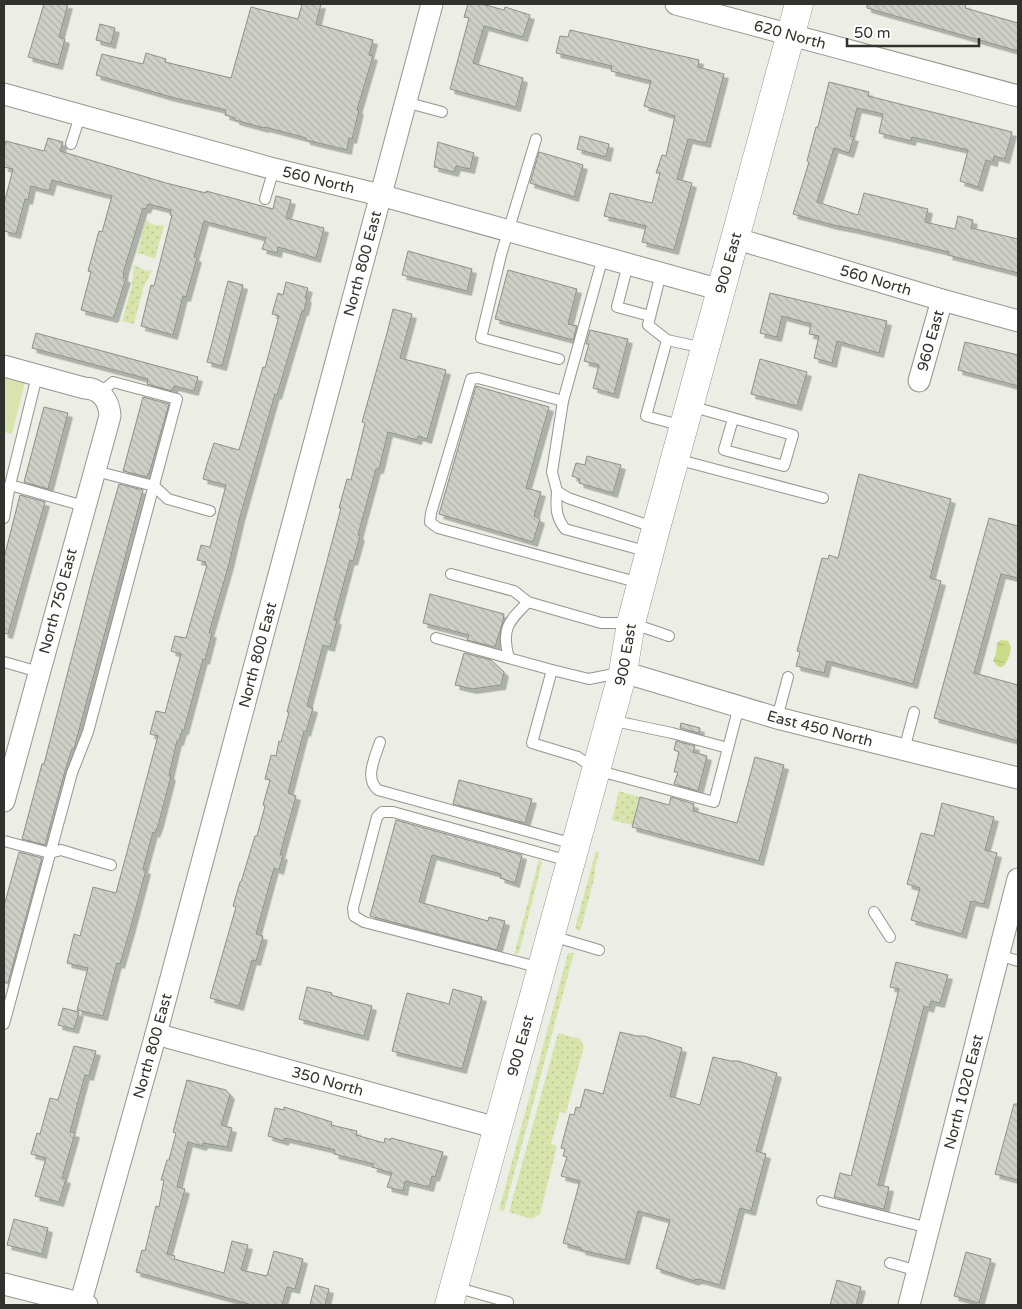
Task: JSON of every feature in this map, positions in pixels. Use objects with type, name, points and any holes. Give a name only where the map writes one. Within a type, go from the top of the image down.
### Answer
[{"type":"main road","name":"900 East","points":[[451,1296],[596,770],[622,672],[631,623],[799,4]]},
{"type":"street","name":"North 800 East","points":[[83,1305],[404,102],[432,4]]},
{"type":"street","name":"620 North","points":[[676,4],[1018,96]]},
{"type":"street","name":"560 North","points":[[4,94],[274,169],[380,195],[721,290]]},
{"type":"street","name":"560 North","points":[[734,238],[1018,321]]},
{"type":"street","name":"960 East","points":[[919,380],[942,300]]},
{"type":"street","points":[[4,366],[37,376],[90,388],[104,397]]},
{"type":"street","name":"North 750 East","points":[[4,801],[110,416],[104,397]]},
{"type":"street","name":"East 450 North","points":[[622,672],[777,718],[1018,778]]},
{"type":"street","name":"North 1020 East","points":[[909,1305],[929,1228],[1009,958],[1018,879]]},
{"type":"street","name":"350 North","points":[[156,1034],[497,1128]]},
{"type":"street","points":[[4,1284],[83,1305]]},
{"type":"lane","points":[[404,102],[442,112]]},
{"type":"lane","points":[[71,144],[80,116]]},
{"type":"lane","points":[[536,139],[501,255],[481,338],[559,359]]},
{"type":"lane","points":[[265,199],[274,169]]},
{"type":"lane","points":[[603,257],[563,400],[552,472],[557,491],[556,512],[559,521],[566,529],[653,541]]},
{"type":"lane","points":[[628,264],[617,306],[650,316]]},
{"type":"lane","points":[[661,273],[648,325],[667,340],[705,348]]},
{"type":"lane","points":[[667,340],[646,416],[733,419],[793,435],[784,466],[724,450],[733,419]]},
{"type":"lane","points":[[4,518],[10,485],[37,376]]},
{"type":"lane","points":[[563,400],[478,378],[471,378],[431,513],[430,522],[438,528],[642,583]]},
{"type":"lane","points":[[4,1024],[72,773],[88,732],[177,399],[113,382],[104,397]]},
{"type":"lane","points":[[675,458],[823,498]]},
{"type":"lane","points":[[107,474],[154,486],[168,499],[210,511]]},
{"type":"lane","points":[[10,485],[84,506]]},
{"type":"lane","points":[[557,491],[653,541]]},
{"type":"lane","points":[[450,574],[514,591],[528,602],[602,622],[631,623],[669,636]]},
{"type":"lane","points":[[510,658],[505,641],[510,620],[528,602]]},
{"type":"lane","points":[[436,638],[589,679],[622,672]]},
{"type":"lane","points":[[4,662],[39,672]]},
{"type":"lane","points":[[552,670],[532,743],[578,757],[596,770],[714,802],[739,706]]},
{"type":"lane","points":[[777,718],[788,677]]},
{"type":"lane","points":[[904,750],[914,712]]},
{"type":"lane","points":[[609,720],[672,733],[728,748]]},
{"type":"lane","points":[[380,742],[370,778],[373,786],[378,790],[573,853]]},
{"type":"lane","points":[[541,968],[364,922],[354,916],[353,908],[376,817],[382,812],[393,812],[573,853]]},
{"type":"lane","points":[[4,841],[50,853],[61,850],[111,865]]},
{"type":"lane","points":[[874,912],[890,937]]},
{"type":"lane","points":[[550,936],[599,950]]},
{"type":"lane","points":[[822,1201],[929,1228]]},
{"type":"lane","points":[[890,1263],[918,1271]]},
{"type":"lane","points":[[451,1296],[508,1302]]},
{"type":"shaded area","points":[[146,220],[155,225],[164,225],[155,259],[137,254]]},
{"type":"shaded area","points":[[134,265],[147,271],[152,270],[143,289],[134,324],[122,321],[132,285]]},
{"type":"shaded area","points":[[4,376],[25,382],[12,434],[4,432]]},
{"type":"shaded area","points":[[619,791],[639,797],[632,825],[612,820]]},
{"type":"shaded area","points":[[596,851],[599,852],[595,875],[580,932],[575,928]]},
{"type":"shaded area","points":[[539,859],[542,863],[519,953],[514,955]]},
{"type":"shaded area","points":[[568,953],[574,953],[504,1211],[499,1210]]},
{"type":"shaded area","points":[[558,1033],[580,1039],[584,1046],[566,1113],[560,1112],[551,1144],[557,1146],[540,1214],[532,1219],[509,1212]]},
{"type":"water","points":[[1001,640],[1008,641],[1011,647],[1006,663],[1000,667],[993,661],[997,643]]},
{"type":"building","points":[[44,4],[68,4],[59,37],[65,39],[58,65],[28,57]]},
{"type":"building","points":[[302,4],[321,4],[316,24],[373,40],[369,55],[373,56],[357,110],[359,110],[352,139],[349,138],[347,150],[235,120],[235,118],[225,115],[226,110],[171,97],[96,75],[102,54],[143,64],[146,53],[166,59],[165,62],[231,78],[251,7],[298,19]]},
{"type":"building","points":[[468,4],[482,4],[504,10],[505,7],[530,15],[523,37],[484,26],[473,63],[523,78],[516,107],[450,89],[469,18],[464,17]]},
{"type":"building","points":[[867,4],[966,4],[965,8],[1018,23],[1018,51],[867,8]]},
{"type":"building","points":[[100,24],[115,28],[111,44],[96,40]]},
{"type":"building","points":[[570,30],[699,60],[698,67],[724,74],[706,143],[688,139],[677,179],[692,183],[674,250],[642,242],[646,226],[604,216],[610,193],[652,203],[660,173],[656,173],[662,155],[666,156],[675,116],[644,106],[651,81],[611,71],[612,66],[556,53],[560,36],[568,37]]},
{"type":"building","points":[[829,82],[869,92],[868,96],[1012,132],[1005,159],[994,156],[993,162],[986,160],[978,187],[960,181],[968,150],[912,137],[911,141],[879,133],[883,114],[857,108],[850,136],[854,137],[849,153],[834,148],[817,202],[858,215],[864,193],[928,209],[925,222],[955,229],[958,216],[973,220],[971,228],[1018,239],[1018,273],[948,255],[949,252],[793,214],[809,162],[807,161]]},
{"type":"building","points":[[580,136],[609,144],[606,157],[577,149]]},
{"type":"building","points":[[48,138],[63,142],[60,151],[166,183],[206,193],[206,191],[273,209],[276,196],[291,200],[286,218],[324,228],[316,258],[278,247],[277,253],[262,249],[266,238],[204,221],[194,257],[197,258],[186,297],[183,296],[173,335],[141,326],[151,285],[154,286],[172,215],[170,215],[171,210],[148,204],[146,209],[143,208],[124,270],[123,278],[126,278],[114,317],[81,310],[91,272],[88,271],[99,231],[102,232],[112,196],[52,180],[49,191],[31,186],[28,200],[25,199],[16,234],[4,231],[4,204],[13,169],[4,167],[6,141],[44,151]]},
{"type":"building","points":[[438,142],[474,153],[470,169],[456,166],[454,172],[434,167]]},
{"type":"building","points":[[539,152],[583,165],[574,197],[530,183]]},
{"type":"building","points":[[408,251],[472,269],[467,291],[402,275]]},
{"type":"building","points":[[508,270],[577,289],[568,324],[577,326],[573,340],[495,319]]},
{"type":"building","points":[[228,281],[243,285],[222,366],[207,362]]},
{"type":"building","points":[[286,282],[308,288],[304,311],[302,311],[277,395],[275,394],[209,633],[212,633],[205,660],[203,659],[184,730],[182,730],[179,741],[177,741],[169,775],[171,776],[158,826],[155,833],[153,832],[143,869],[146,870],[130,930],[120,964],[117,963],[103,1016],[77,1010],[88,968],[67,963],[74,934],[80,936],[93,887],[116,893],[158,736],[150,734],[156,711],[165,713],[181,654],[171,651],[175,636],[186,638],[207,565],[205,565],[206,562],[197,560],[201,545],[210,547],[226,485],[203,479],[207,464],[214,443],[239,450],[279,316],[272,314],[278,293],[283,295]]},
{"type":"building","points":[[770,293],[887,321],[879,353],[837,341],[832,363],[814,358],[819,336],[809,334],[811,324],[782,316],[777,337],[760,333]]},
{"type":"building","points":[[393,309],[412,314],[400,358],[446,370],[427,439],[418,436],[417,440],[388,432],[379,469],[376,469],[358,535],[360,536],[353,561],[350,560],[334,620],[337,620],[330,647],[323,645],[307,706],[313,708],[306,732],[304,731],[288,793],[296,796],[280,855],[283,855],[279,870],[274,868],[256,934],[263,936],[256,961],[252,960],[239,1006],[210,998],[236,907],[233,906],[255,836],[257,836],[265,806],[263,805],[270,780],[265,779],[271,755],[276,756],[279,741],[281,742],[289,712],[287,712],[341,508],[339,508],[347,479],[351,480],[365,423],[362,422]]},
{"type":"building","points":[[590,330],[628,339],[614,394],[593,388],[599,365],[584,361],[589,344],[586,344]]},
{"type":"building","points":[[36,333],[198,377],[194,391],[174,386],[172,391],[147,384],[148,379],[32,348]]},
{"type":"building","points":[[965,342],[1018,355],[1018,386],[958,370]]},
{"type":"building","points":[[760,359],[807,372],[797,406],[751,394]]},
{"type":"building","points":[[476,386],[549,407],[526,488],[541,492],[534,516],[540,519],[533,542],[439,514]]},
{"type":"building","points":[[143,397],[169,404],[147,477],[123,471]]},
{"type":"building","points":[[44,407],[68,413],[48,489],[24,482]]},
{"type":"building","points":[[587,456],[621,465],[613,493],[579,483],[580,479],[572,476],[576,463],[585,465]]},
{"type":"building","points":[[859,474],[951,499],[930,578],[941,581],[913,684],[827,661],[824,673],[796,666],[800,652],[797,651],[822,558],[828,559],[829,555],[838,558]]},
{"type":"building","points":[[119,484],[143,490],[74,749],[72,749],[65,771],[45,845],[22,839]]},
{"type":"building","points":[[20,495],[45,502],[8,634],[4,633],[4,558]]},
{"type":"building","points":[[989,518],[1018,526],[1018,578],[1001,574],[974,673],[1018,685],[1018,741],[934,718]]},
{"type":"building","points":[[430,594],[504,614],[495,647],[467,640],[469,635],[423,623]]},
{"type":"building","points":[[464,653],[491,660],[504,672],[501,685],[472,689],[455,685]]},
{"type":"building","points":[[681,723],[700,728],[699,733],[680,728]]},
{"type":"building","points":[[676,741],[695,746],[693,752],[707,756],[698,791],[674,784],[678,772],[674,772],[679,752],[674,750]]},
{"type":"building","points":[[755,757],[784,765],[759,861],[632,827],[640,797],[669,805],[671,797],[694,804],[693,811],[737,823]]},
{"type":"building","points":[[459,780],[532,799],[525,823],[453,804]]},
{"type":"building","points":[[942,803],[994,817],[985,850],[997,853],[984,904],[971,901],[962,934],[911,920],[920,888],[907,884],[921,833],[934,836]]},
{"type":"building","points":[[396,820],[522,855],[515,883],[500,878],[501,874],[432,855],[419,902],[488,921],[489,917],[505,921],[497,950],[370,916]]},
{"type":"building","points":[[19,852],[42,858],[8,983],[4,983],[4,906]]},
{"type":"building","points":[[896,962],[948,975],[940,1003],[931,1001],[929,1008],[924,1006],[878,1185],[889,1187],[884,1209],[834,1197],[840,1173],[851,1176],[899,989],[890,987]]},
{"type":"building","points":[[307,987],[372,1006],[364,1036],[299,1019]]},
{"type":"building","points":[[453,989],[482,997],[462,1069],[392,1051],[407,993],[449,1004]]},
{"type":"building","points":[[63,1008],[79,1012],[74,1029],[58,1025]]},
{"type":"building","points":[[620,1032],[644,1036],[682,1048],[670,1096],[700,1105],[713,1057],[738,1061],[777,1073],[756,1151],[766,1154],[751,1211],[740,1208],[720,1285],[702,1280],[695,1279],[695,1281],[656,1268],[670,1220],[638,1211],[625,1260],[581,1250],[581,1248],[563,1243],[580,1181],[561,1176],[567,1157],[563,1156],[565,1149],[561,1148],[564,1136],[570,1114],[574,1115],[576,1107],[580,1108],[585,1089],[603,1094]]},
{"type":"building","points":[[74,1046],[96,1051],[89,1076],[85,1075],[70,1132],[75,1133],[62,1178],[66,1179],[59,1202],[35,1196],[46,1158],[31,1154],[37,1133],[40,1134],[50,1098],[58,1100]]},
{"type":"building","points":[[187,1080],[226,1090],[230,1095],[221,1125],[232,1128],[227,1147],[203,1143],[202,1146],[188,1142],[177,1187],[185,1189],[167,1254],[175,1256],[174,1259],[224,1273],[232,1241],[248,1245],[241,1270],[267,1276],[274,1251],[303,1259],[295,1289],[287,1287],[282,1305],[252,1305],[136,1272],[142,1250],[145,1251],[156,1206],[159,1207],[164,1180],[161,1180],[167,1160],[169,1160],[176,1133],[173,1132]]},
{"type":"building","points":[[1014,1104],[1018,1104],[1018,1180],[995,1174]]},
{"type":"building","points":[[284,1107],[332,1122],[331,1125],[357,1131],[356,1135],[384,1143],[385,1138],[390,1140],[391,1138],[443,1152],[435,1177],[432,1176],[429,1187],[405,1181],[403,1191],[387,1187],[392,1173],[372,1167],[374,1164],[334,1154],[335,1150],[285,1138],[284,1141],[268,1136],[275,1108],[284,1110]]},
{"type":"building","points":[[14,1219],[48,1228],[42,1254],[7,1245]]},
{"type":"building","points":[[966,1252],[991,1259],[979,1303],[954,1296]]},
{"type":"building","points":[[837,1280],[861,1287],[856,1305],[830,1305]]},
{"type":"building","points":[[315,1285],[329,1289],[325,1305],[310,1305]]}]
